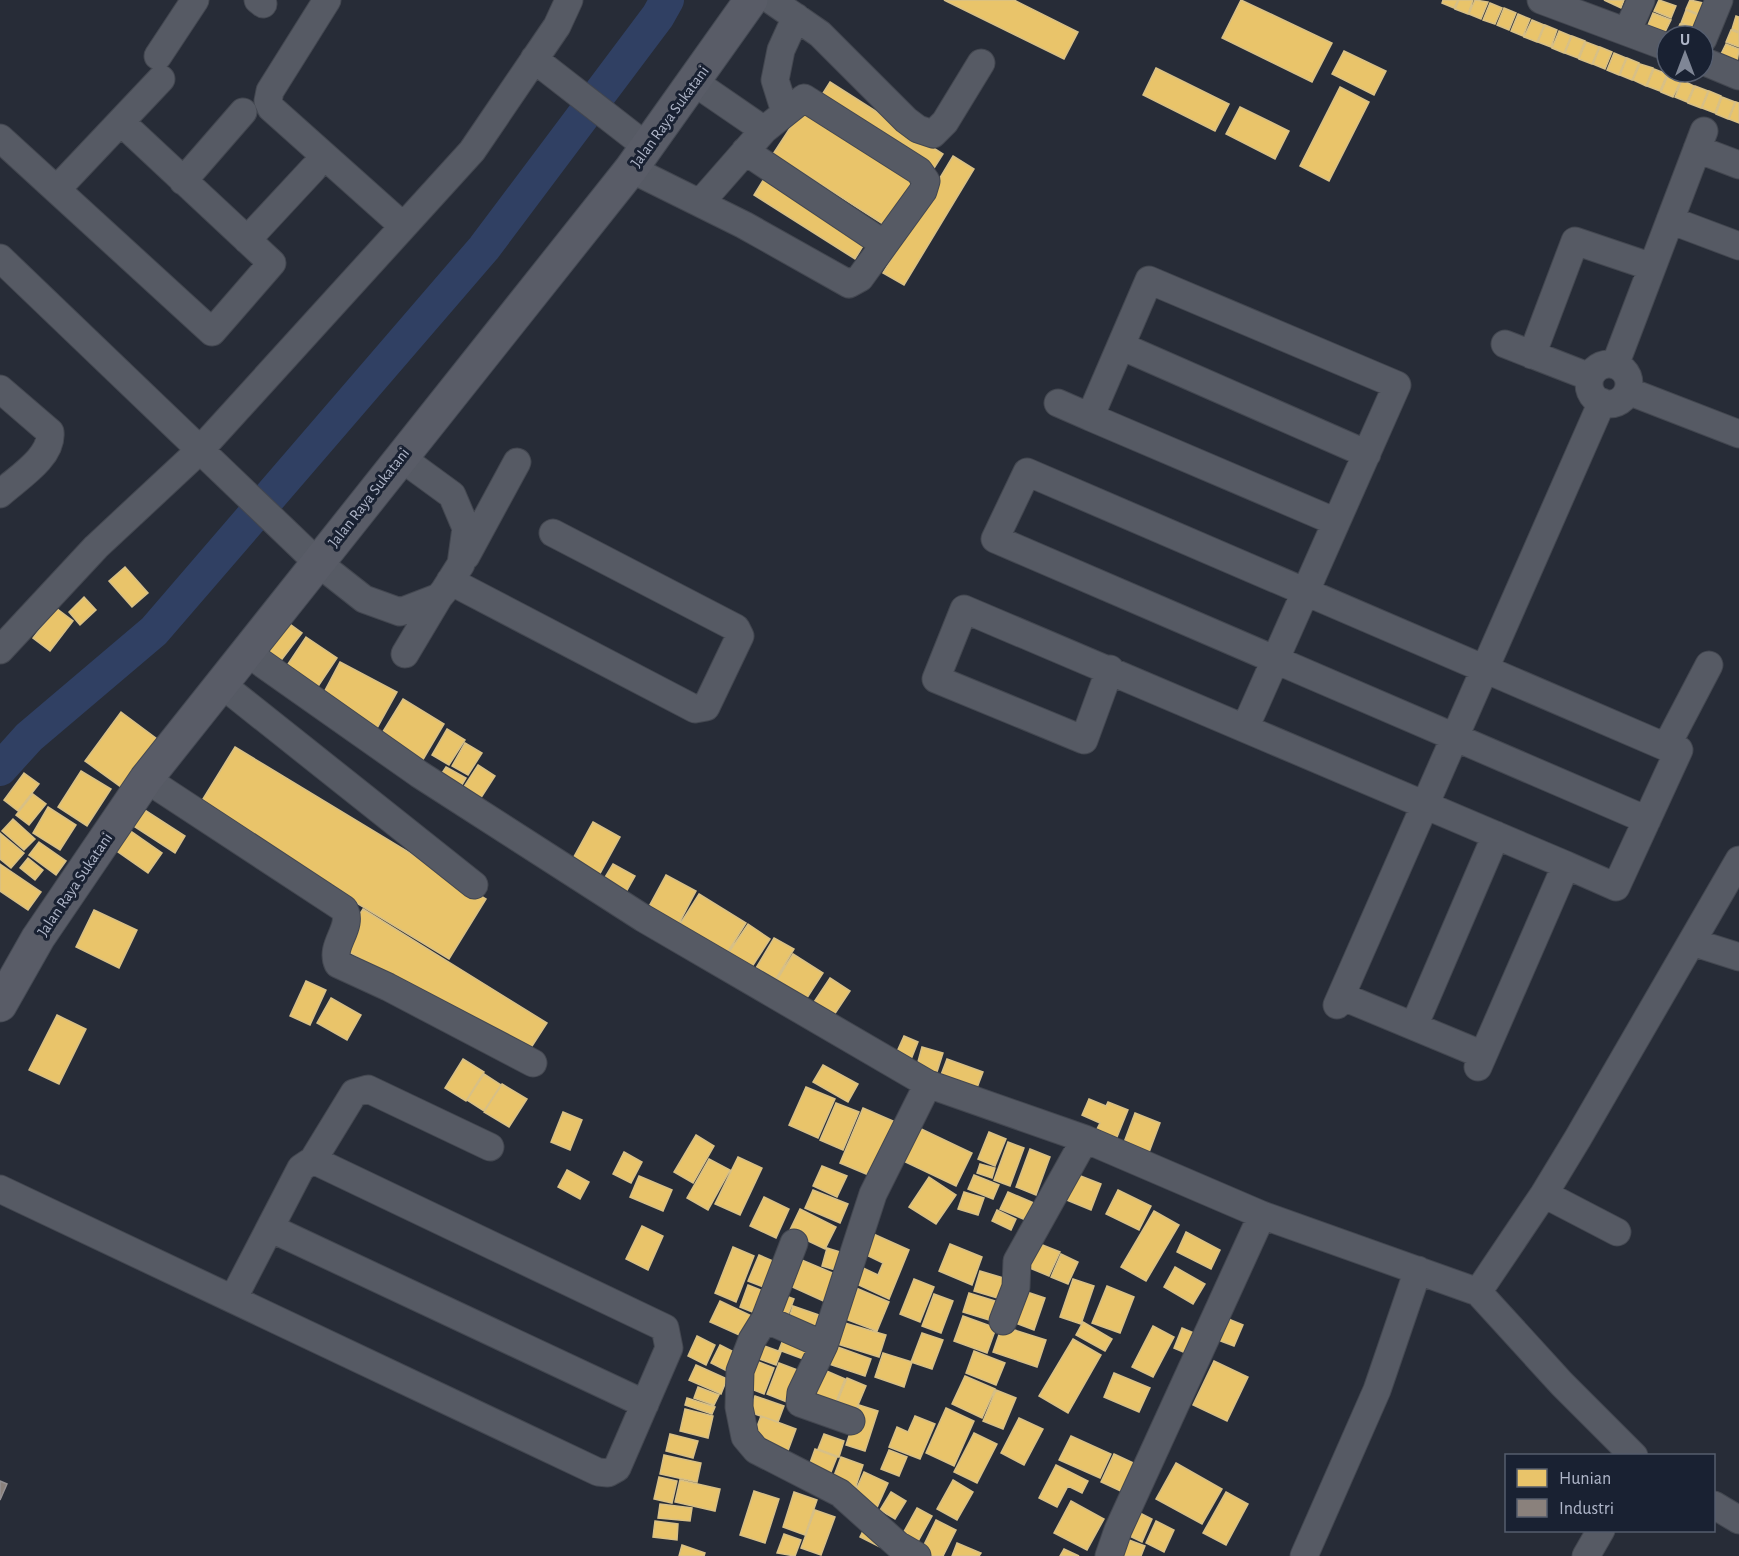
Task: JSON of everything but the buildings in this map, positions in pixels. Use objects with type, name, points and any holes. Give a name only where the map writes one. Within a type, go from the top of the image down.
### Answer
[{"type":"main road","name":"Jalan Raya Sukatani","points":[[0,1005],[38,938],[146,779],[400,457],[633,147],[694,82],[751,0]]},
{"type":"street","points":[[57,189],[121,122],[159,67],[195,0]]},
{"type":"street","points":[[327,0],[270,91],[271,108],[403,226]]},
{"type":"street","points":[[0,651],[96,547],[200,450],[472,151],[558,26],[568,0]]},
{"type":"street","points":[[771,0],[820,34],[906,120],[933,134],[945,122],[981,63]]},
{"type":"street","points":[[1628,33],[1641,0]]},
{"type":"street","points":[[1709,24],[1719,0]]},
{"type":"street","points":[[1554,2],[1655,43]]},
{"type":"street","points":[[785,112],[775,80],[781,50],[796,17]]},
{"type":"street","points":[[534,59],[700,204],[849,284],[860,278],[925,187],[922,173],[807,99],[800,99],[764,130],[700,204]]},
{"type":"street","points":[[1715,66],[1739,76]]},
{"type":"street","points":[[694,82],[764,130]]},
{"type":"street","points":[[183,181],[243,112]]},
{"type":"street","points":[[5,153],[57,189],[212,332],[272,263],[121,122]]},
{"type":"street","points":[[1615,365],[1700,140],[1739,165]]},
{"type":"street","points":[[745,151],[884,244]]},
{"type":"street","points":[[247,240],[313,169]]},
{"type":"street","points":[[1670,220],[1739,246]]},
{"type":"street","points":[[1532,355],[1575,241],[1652,267]]},
{"type":"street","points":[[0,258],[276,520],[317,562],[364,599],[400,612],[449,583],[466,528],[452,495],[400,457]]},
{"type":"street","points":[[1090,417],[1149,280],[1397,385],[1305,592],[1277,661],[1245,728]]},
{"type":"street","points":[[1504,344],[1590,377]]},
{"type":"street","points":[[1121,346],[1366,454]]},
{"type":"street","points":[[1604,364],[1615,365],[1625,372],[1629,379],[1628,391],[1621,400],[1614,404],[1602,402],[1593,396],[1589,389],[1590,377],[1597,368],[1604,364]]},
{"type":"street","points":[[0,389],[50,432],[51,442],[45,452],[0,494]]},
{"type":"street","points":[[1628,391],[1739,434]]},
{"type":"street","points":[[1566,865],[1481,1061],[1413,1026],[1339,1001],[1602,402]]},
{"type":"street","points":[[1058,404],[1336,522]]},
{"type":"street","points":[[405,654],[449,583],[517,462]]},
{"type":"street","points":[[1110,669],[1084,740],[936,679],[964,609],[1110,669],[1616,887],[1647,820],[1679,750],[1666,747],[1027,472],[995,539],[1647,820]]},
{"type":"street","points":[[449,583],[695,709],[706,706],[740,636],[736,628],[553,533]]},
{"type":"street","points":[[449,583],[686,724]]},
{"type":"street","points":[[246,652],[420,774],[643,918],[928,1084],[1085,1139],[1262,1215],[1478,1292],[1562,1384],[1633,1454]]},
{"type":"street","points":[[1666,747],[1709,665]]},
{"type":"street","points":[[220,683],[474,885]]},
{"type":"street","points":[[146,779],[344,909],[347,919],[335,954],[338,964],[388,987],[533,1063]]},
{"type":"street","points":[[1413,1026],[1496,836]]},
{"type":"street","points":[[1478,1292],[1544,1194],[1739,860]]},
{"type":"street","points":[[1692,942],[1739,957]]},
{"type":"street","points":[[851,1421],[800,1402],[801,1393],[824,1345],[873,1194],[928,1084]]},
{"type":"street","points":[[233,1299],[302,1168],[313,1160],[354,1093],[368,1089],[490,1147]]},
{"type":"street","points":[[1003,1321],[1016,1287],[1017,1261],[1085,1139]]},
{"type":"street","points":[[0,1189],[598,1472],[608,1473],[617,1468],[669,1348],[665,1328],[313,1160]]},
{"type":"street","points":[[1544,1194],[1617,1232]]},
{"type":"street","points":[[1109,1556],[1118,1530],[1262,1215]]},
{"type":"street","points":[[270,1228],[645,1404]]},
{"type":"street","points":[[794,1243],[765,1319],[752,1340],[740,1371],[739,1407],[745,1437],[750,1445],[840,1494],[897,1545],[917,1556]]},
{"type":"street","points":[[1304,1556],[1377,1390],[1418,1270]]},
{"type":"street","points":[[765,1319],[824,1345]]},
{"type":"street","points":[[1715,1506],[1739,1520]]},
{"type":"street","points":[[1587,1556],[1600,1532]]},
{"type":"waterway","points":[[0,769],[29,737],[154,631],[484,248],[658,16],[667,0]]}]
